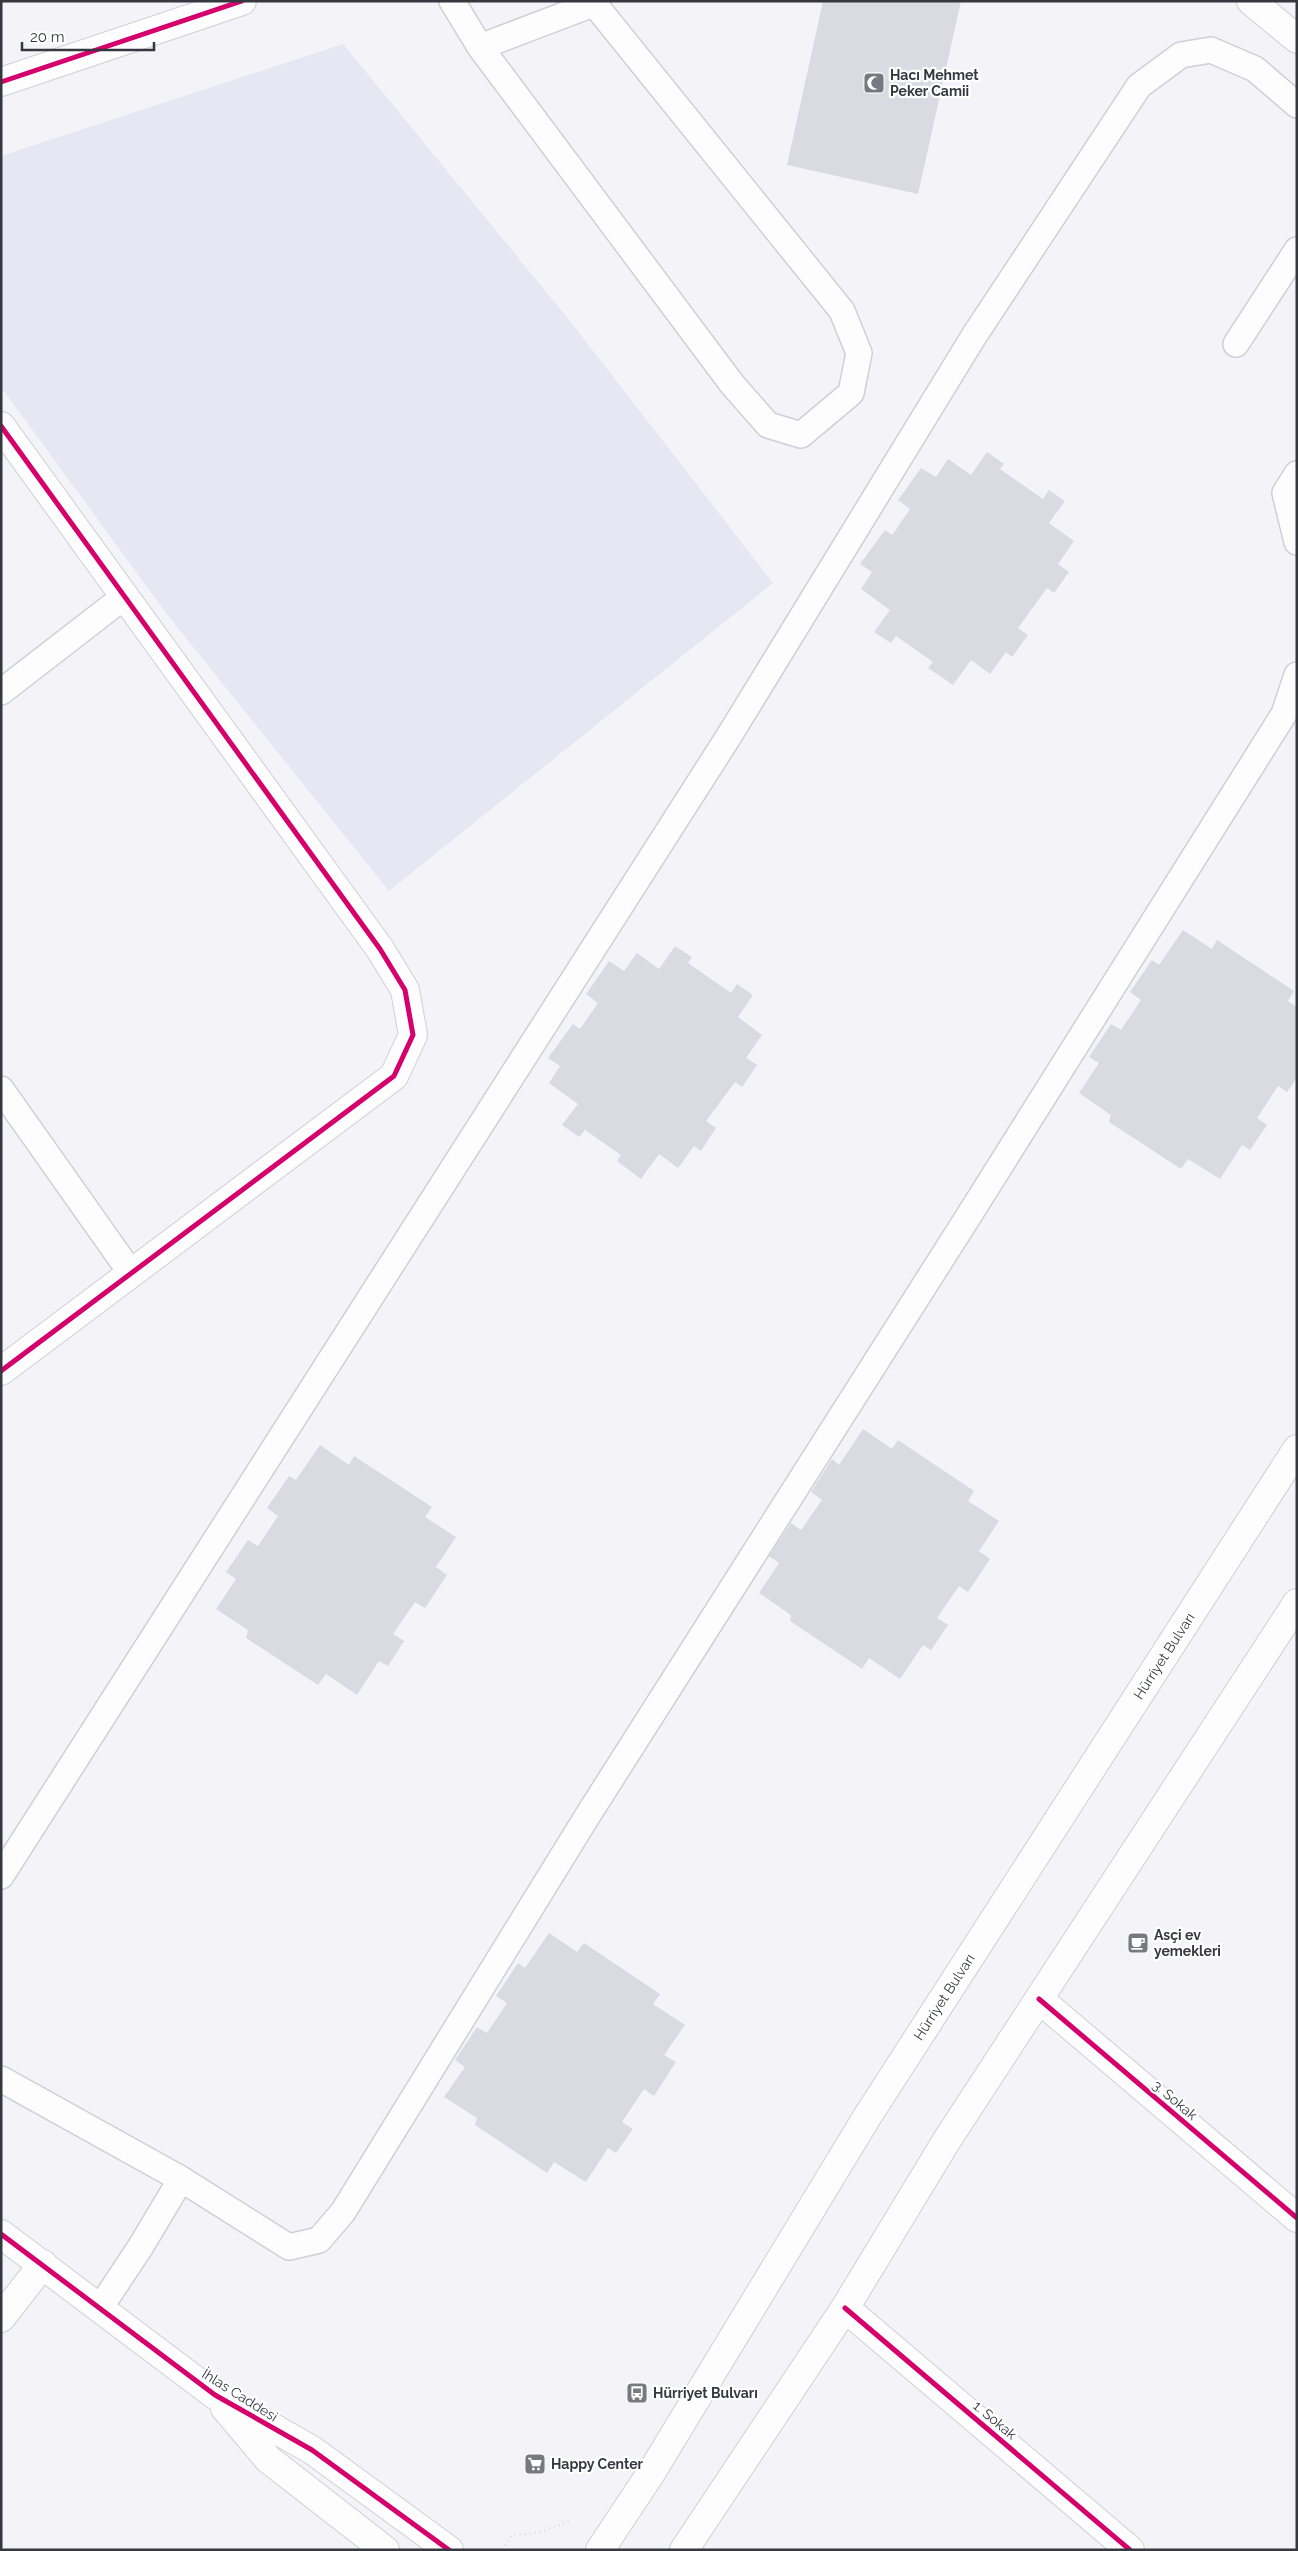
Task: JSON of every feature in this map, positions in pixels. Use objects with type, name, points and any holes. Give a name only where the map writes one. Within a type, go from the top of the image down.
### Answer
[{"type":"street","points":[[1,82],[242,1]]},
{"type":"street","points":[[1251,1],[1297,39]]},
{"type":"street","points":[[1,426],[380,949],[406,990],[413,1035],[394,1076],[1,1371]]},
{"type":"street","name":"Hürriyet Bulvarı","points":[[600,2550],[651,2473],[867,2117],[1297,1449]]},
{"type":"street","points":[[684,2550],[845,2308],[946,2140],[1293,1617]]},
{"type":"street","name":"3. Sokak","points":[[1039,1999],[1297,2218]]},
{"type":"street","name":"İhlas Caddesi","points":[[1,2234],[215,2395],[312,2450],[449,2550]]},
{"type":"street","points":[[1,2318],[43,2264]]},
{"type":"street","name":"1. Sokak","points":[[845,2308],[1130,2550]]},
{"type":"street","name":"İhlas Caddesi","points":[[215,2395],[268,2459],[385,2550]]},
{"type":"lane","points":[[452,1],[480,46],[732,384],[768,425],[801,435],[851,393],[859,353],[842,310],[592,2],[480,46]]},
{"type":"lane","points":[[1,1876],[729,736],[974,336],[1139,86],[1181,55],[1211,50],[1255,69],[1297,106]]},
{"type":"lane","points":[[1236,344],[1297,250]]},
{"type":"lane","points":[[1297,474],[1285,493],[1297,542]]},
{"type":"lane","points":[[1,692],[124,596]]},
{"type":"lane","points":[[1,2079],[181,2180],[289,2247],[319,2240],[343,2212],[588,1815],[968,1217],[1284,714],[1297,675]]},
{"type":"lane","points":[[1,1089],[131,1273]]},
{"type":"lane","points":[[100,2308],[181,2180]]},
{"type":"path","points":[[503,2550],[511,2536],[541,2532],[570,2522],[577,2516]]},
{"type":"shaded area","points":[[343,44],[570,321],[773,583],[389,891],[166,613],[1,387],[1,156]]},
{"type":"building","name":"Hacı Mehmet Peker Camii","points":[[823,1],[961,1],[918,194],[787,165]]},
{"type":"building","points":[[987,452],[1004,464],[1000,469],[1043,499],[1049,490],[1065,501],[1049,523],[1074,541],[1058,564],[1069,572],[1054,593],[1047,588],[1018,628],[1028,635],[1012,657],[1006,652],[990,674],[971,660],[953,685],[928,668],[933,662],[896,636],[891,643],[874,632],[890,610],[861,589],[872,572],[860,564],[885,530],[892,535],[910,509],[898,500],[921,468],[936,477],[948,459],[971,475]]},
{"type":"building","points":[[1183,930],[1212,949],[1217,940],[1294,991],[1288,1001],[1297,1007],[1297,1078],[1287,1092],[1278,1086],[1257,1118],[1267,1125],[1250,1150],[1242,1145],[1220,1179],[1188,1159],[1181,1169],[1109,1122],[1111,1115],[1079,1093],[1099,1063],[1089,1057],[1111,1024],[1121,1030],[1141,1000],[1130,992],[1152,960],[1159,965]]},
{"type":"building","points":[[675,946],[692,957],[688,963],[731,993],[737,984],[753,995],[738,1017],[762,1035],[746,1058],[757,1065],[742,1087],[735,1082],[706,1121],[716,1128],[701,1151],[694,1146],[678,1168],[659,1154],[641,1179],[617,1161],[621,1155],[585,1130],[579,1137],[562,1125],[578,1104],[549,1083],[560,1066],[548,1058],[573,1024],[580,1029],[598,1003],[586,994],[609,961],[624,971],[637,953],[659,969]]},
{"type":"building","points":[[863,1429],[892,1449],[898,1440],[974,1491],[968,1501],[999,1521],[979,1551],[990,1559],[968,1592],[959,1586],[937,1618],[948,1625],[931,1650],[923,1645],[900,1679],[869,1658],[862,1669],[790,1621],[791,1615],[759,1593],[779,1563],[769,1556],[791,1523],[801,1530],[822,1500],[811,1492],[832,1459],[839,1465]]},
{"type":"building","points":[[320,1445],[349,1465],[354,1456],[432,1507],[425,1517],[456,1537],[436,1567],[447,1575],[425,1608],[415,1602],[393,1634],[404,1641],[388,1666],[379,1661],[357,1695],[326,1674],[318,1685],[246,1638],[248,1630],[216,1609],[236,1579],[226,1572],[248,1540],[258,1546],[278,1516],[267,1508],[289,1476],[296,1480]]},
{"type":"building","points":[[549,1933],[577,1952],[584,1943],[660,1994],[653,2004],[685,2025],[664,2055],[676,2062],[654,2096],[644,2089],[622,2122],[633,2129],[616,2153],[608,2148],[586,2182],[554,2162],[547,2173],[475,2125],[477,2118],[444,2097],[465,2067],[455,2060],[477,2027],[487,2033],[507,2003],[496,1996],[518,1963],[525,1968]]},
{"type":"cycle path","points":[[1,82],[242,1]]},
{"type":"cycle path","points":[[1,426],[380,949],[405,990],[413,1035],[394,1076],[1,1371]]},
{"type":"cycle path","points":[[1039,1999],[1297,2218]]},
{"type":"cycle path","points":[[1,2234],[215,2395],[312,2450],[449,2550]]},
{"type":"cycle path","points":[[845,2308],[1130,2550]]},
{"type":"place","name":"Hacı Mehmet Peker Camii","points":[[874,83]]},
{"type":"place","name":"Asçi ev yemekleri","points":[[1138,1943]]},
{"type":"place","name":"Hürriyet Bulvarı","points":[[637,2393]]},
{"type":"place","name":"Happy Center","points":[[535,2464]]}]
